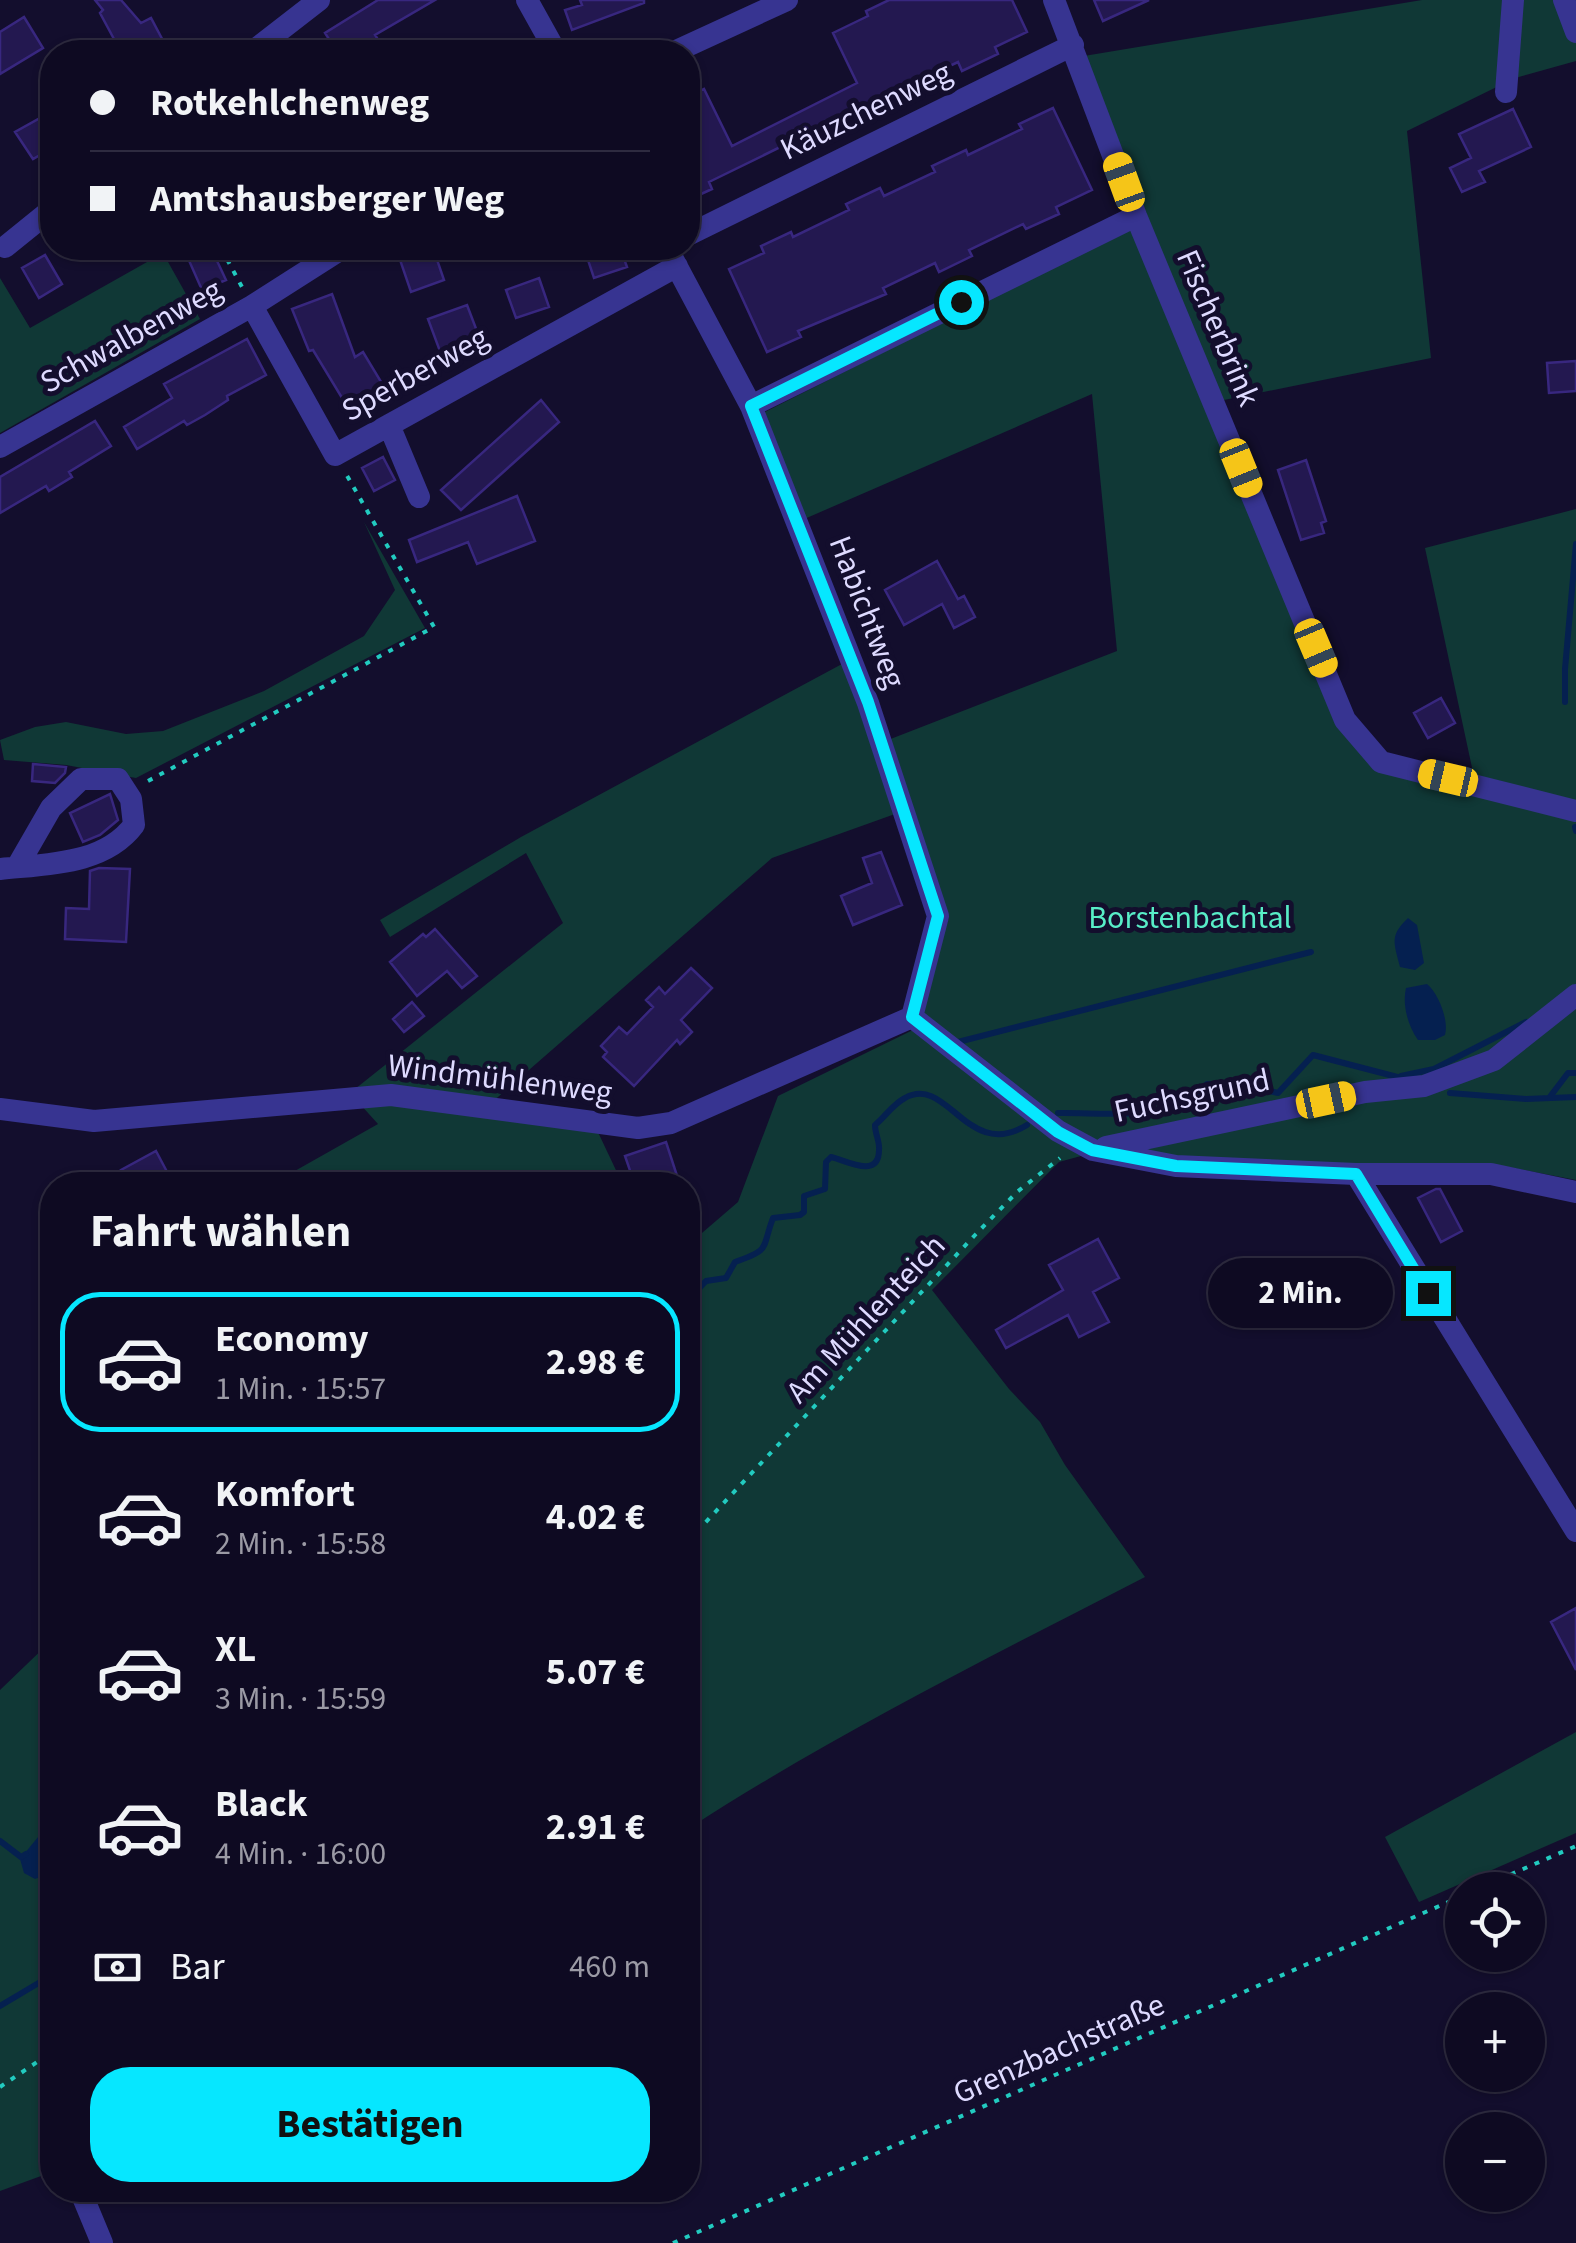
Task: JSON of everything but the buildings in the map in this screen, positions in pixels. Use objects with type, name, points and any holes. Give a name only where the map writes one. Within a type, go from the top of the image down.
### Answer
[{"type":"street","points":[[267,40],[319,0]]},
{"type":"street","points":[[526,0],[549,40]]},
{"type":"street","points":[[700,40],[787,0]]},
{"type":"street","name":"Fischerbrink","points":[[1054,0],[1136,216],[1346,720],[1381,762],[1576,811]]},
{"type":"street","points":[[1506,92],[1513,0]]},
{"type":"street","points":[[1564,0],[1576,32]]},
{"type":"street","name":"Käuzchenweg","points":[[700,229],[1073,45]]},
{"type":"street","points":[[751,406],[1136,216]]},
{"type":"street","points":[[4,247],[40,219]]},
{"type":"street","name":"Schwalbenweg","points":[[0,447],[252,306],[324,260]]},
{"type":"street","name":"Sperberweg","points":[[252,306],[335,455],[667,260]]},
{"type":"street","name":"Habichtweg","points":[[674,260],[751,406],[868,702],[938,916],[912,1017]]},
{"type":"street","points":[[389,425],[420,496]]},
{"type":"street","points":[[81,779],[118,779],[131,799],[134,824],[120,842],[73,861],[6,868],[51,808],[81,779]]},
{"type":"street","name":"Fuchsgrund","points":[[1092,1150],[1365,1092],[1424,1086],[1494,1060],[1576,995]]},
{"type":"street","points":[[912,1017],[1058,1132],[1092,1150],[1176,1166],[1356,1174],[1491,1174],[1576,1192]]},
{"type":"street","name":"Windmühlenweg","points":[[0,1109],[94,1122],[391,1095],[638,1128],[671,1123],[912,1017]]},
{"type":"street","points":[[1356,1174],[1576,1531]]},
{"type":"street","points":[[85,2202],[102,2243]]},
{"type":"path","points":[[227,260],[252,306]]},
{"type":"path","points":[[131,799],[148,780],[434,626],[335,455]]},
{"type":"path","name":"Am Mühlenteich","points":[[700,1529],[880,1333],[1017,1192],[1057,1159],[1092,1150]]},
{"type":"path","points":[[1516,1872],[1576,1846]]},
{"type":"path","name":"Grenzbachstraße","points":[[673,2243],[1445,1903]]},
{"type":"path","points":[[0,2087],[40,2060]]},
{"type":"green space","name":"Borstenbachtal","points":[[1422,0],[1576,0],[1576,61],[1515,78],[1407,131],[1431,358],[1209,403],[1343,727],[1384,771],[1477,791],[1425,548],[1576,509],[1576,1180],[1503,1166],[1185,1162],[1103,1150],[1059,1162],[932,1290],[1009,1389],[1040,1422],[1065,1465],[1145,1577],[856,1729],[700,1821],[700,1235],[738,1202],[778,1096],[915,1029],[949,917],[909,809],[772,858],[482,1111],[596,1128],[617,1172],[293,1172],[378,1124],[350,1093],[563,923],[526,853],[390,937],[380,920],[521,837],[855,657],[888,740],[1117,651],[1092,394],[802,520],[761,414],[1141,222],[1084,56]]},
{"type":"green space","points":[[151,260],[167,260],[200,319],[0,433],[0,278],[30,328]]},
{"type":"green space","points":[[364,522],[425,628],[136,778],[66,765],[4,760],[0,740],[35,727],[66,722],[126,734],[163,731],[264,691],[364,636],[395,590]]},
{"type":"green space","points":[[40,1652],[40,2176],[0,2191],[0,1690]]},
{"type":"green space","points":[[1576,1732],[1576,1833],[1487,1872],[1445,1872],[1445,1891],[1419,1902],[1385,1837]]},
{"type":"water","points":[[1408,918],[1417,925],[1424,963],[1415,970],[1400,967],[1395,946],[1398,930]]},
{"type":"water","points":[[1427,984],[1442,1008],[1445,1035],[1435,1040],[1418,1040],[1407,1015],[1406,988]]},
{"type":"water","points":[[40,1835],[40,1876],[35,1879],[24,1873],[20,1859]]},
{"type":"waterway","points":[[1565,702],[1576,544]]},
{"type":"waterway","points":[[1575,827],[1576,831]]},
{"type":"waterway","points":[[958,1042],[1311,952]]},
{"type":"waterway","points":[[1401,1076],[1434,1069],[1526,1022]]},
{"type":"waterway","points":[[1058,1113],[1157,1110],[1193,1097],[1207,1084],[1248,1086],[1278,1093],[1313,1055],[1405,1079]]},
{"type":"waterway","points":[[1549,1098],[1568,1073],[1576,1073]]},
{"type":"waterway","points":[[1450,1093],[1526,1099],[1576,1097]]},
{"type":"waterway","points":[[700,1287],[706,1281],[726,1278],[735,1262],[760,1251],[773,1218],[804,1212],[804,1196],[825,1189],[826,1162],[831,1157],[860,1166],[873,1164],[879,1150],[875,1125],[905,1098],[920,1094],[934,1097],[989,1133],[1006,1133],[1027,1125]]},
{"type":"waterway","points":[[0,1841],[21,1857],[26,1854]]},
{"type":"waterway","points":[[0,2006],[40,1982]]},
{"type":"route","points":[[961,302],[751,406],[868,702],[938,916],[912,1017],[1058,1132],[1092,1150],[1176,1166],[1356,1174],[1428,1293]]}]
